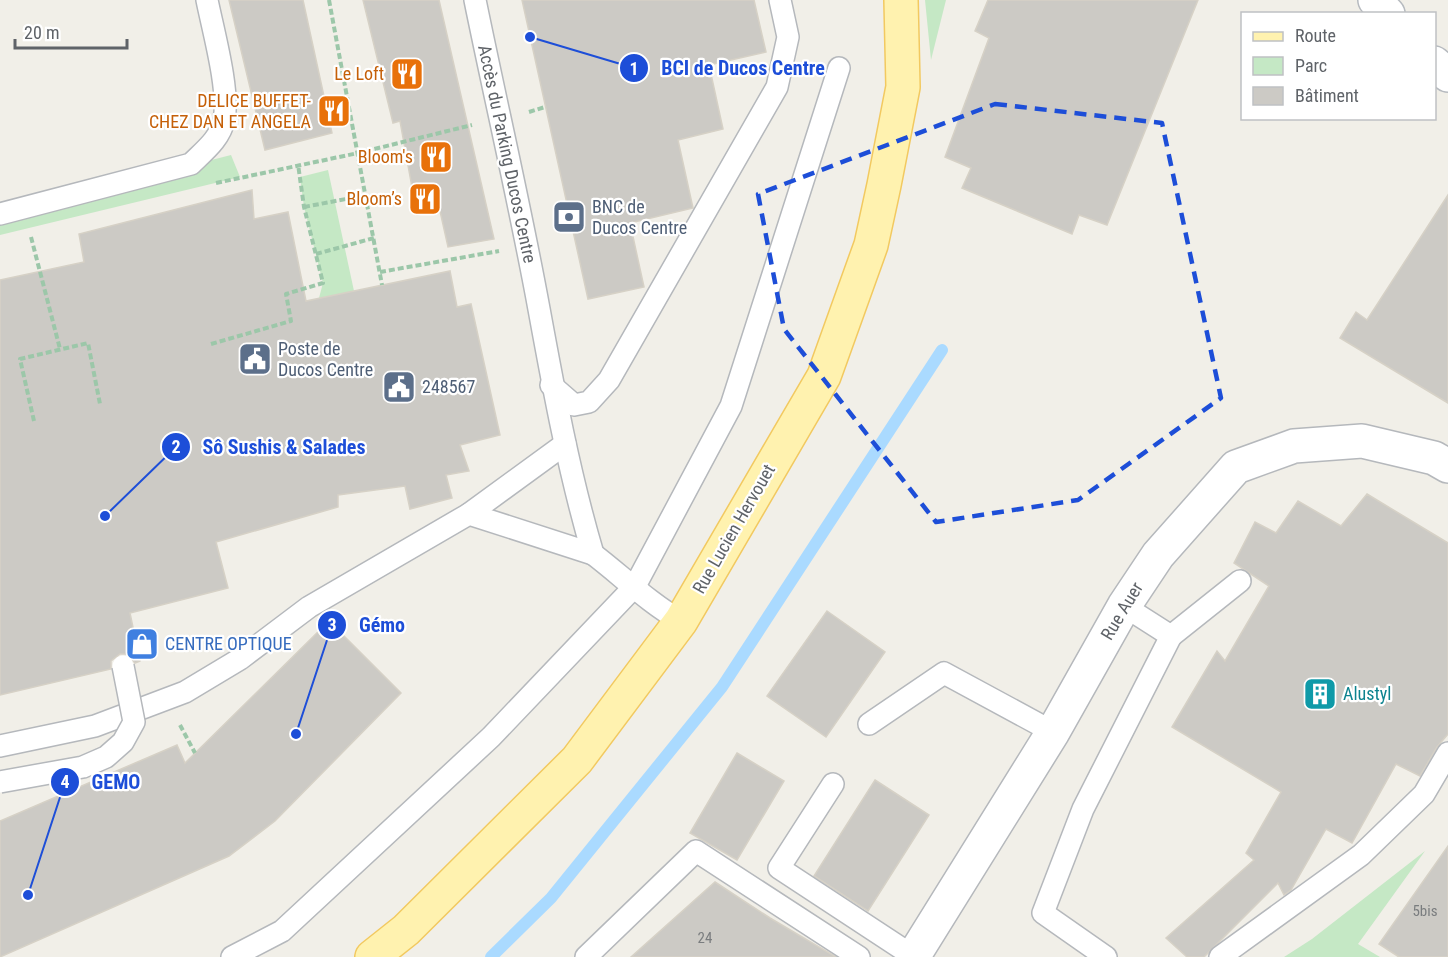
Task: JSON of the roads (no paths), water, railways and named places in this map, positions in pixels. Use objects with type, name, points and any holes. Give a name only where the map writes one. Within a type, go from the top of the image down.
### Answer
[{"type":"main road","name":"Rue Lucien Hervouet","points":[[372,957],[406,930],[577,760],[681,621],[824,376],[871,245],[903,87],[901,0]]},
{"type":"street","points":[[1376,0],[1386,12]]},
{"type":"street","points":[[1436,65],[1448,75]]},
{"type":"street","name":"Rue Auer","points":[[913,957],[1053,732],[1124,606],[1158,555],[1236,467],[1294,446],[1362,441],[1434,458],[1448,466]]},
{"type":"lane","points":[[0,214],[191,164],[214,141],[224,120],[222,74],[207,0]]},
{"type":"lane","name":"Accès du Parking Ducos Centre","points":[[475,0],[539,309],[551,385],[576,496],[593,554]]},
{"type":"lane","points":[[551,385],[574,405],[589,402],[609,380],[777,87],[788,37],[780,0]]},
{"type":"lane","points":[[232,957],[282,931],[491,737],[635,586],[731,406],[839,68]]},
{"type":"lane","points":[[0,746],[95,726],[185,692],[240,659],[309,607],[469,514],[565,444]]},
{"type":"lane","points":[[469,514],[593,554],[635,586],[657,607],[681,621]]},
{"type":"lane","points":[[1106,957],[1042,913],[1083,809],[1171,636],[1240,580]]},
{"type":"lane","points":[[1124,606],[1171,636]]},
{"type":"lane","points":[[0,782],[83,767],[106,757],[123,742],[134,722],[123,666]]},
{"type":"lane","points":[[869,724],[944,673],[1053,732]]},
{"type":"lane","points":[[1220,957],[1361,855],[1424,794],[1448,753]]},
{"type":"lane","points":[[833,784],[779,868],[913,957]]},
{"type":"lane","points":[[586,957],[696,851],[855,956]]},
{"type":"waterway","points":[[491,957],[551,898],[722,687],[942,350]]},
{"type":"place","name":"BCI de Ducos Centre","points":[[530,37]]},
{"type":"place","name":"Le Loft","points":[[407,74]]},
{"type":"place","name":"DELICE BUFFET- CHEZ DAN ET ANGELA","points":[[334,111]]},
{"type":"place","name":"Bloom's","points":[[436,157]]},
{"type":"place","name":"Bloom’s","points":[[425,199]]},
{"type":"place","name":"BNC de Ducos Centre","points":[[569,217]]},
{"type":"place","name":"Poste de Ducos Centre","points":[[255,359]]},
{"type":"place","name":"248567","points":[[399,387]]},
{"type":"place","name":"Sô Sushis & Salades","points":[[105,516]]},
{"type":"place","name":"CENTRE OPTIQUE","points":[[142,644]]},
{"type":"place","name":"Alustyl","points":[[1320,694]]},
{"type":"place","name":"Gémo","points":[[296,734]]},
{"type":"place","name":"GEMO","points":[[28,895]]}]
